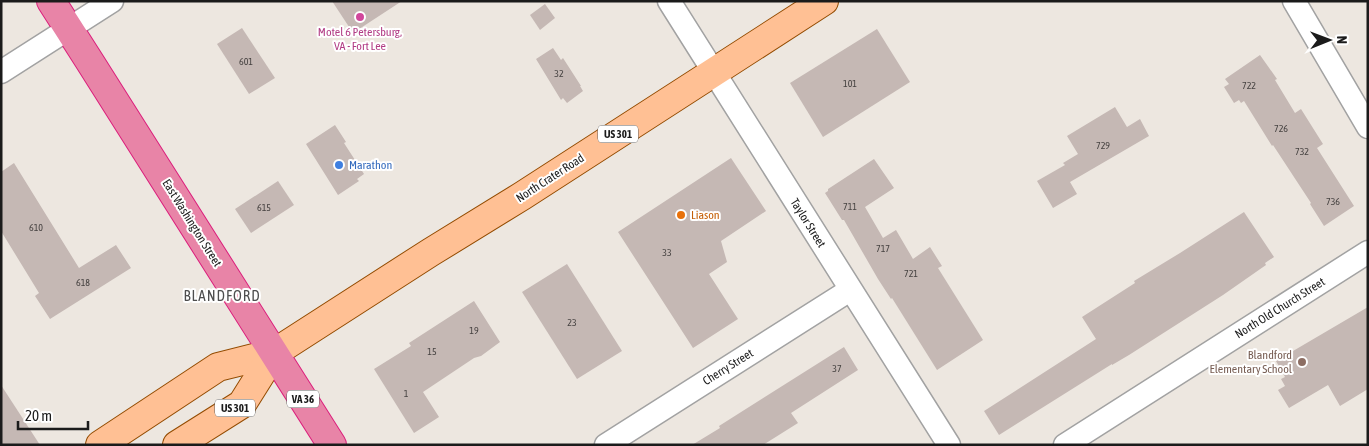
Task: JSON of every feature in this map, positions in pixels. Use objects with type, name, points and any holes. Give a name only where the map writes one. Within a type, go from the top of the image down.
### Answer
[{"type":"highway","name":"East Washington Street","points":[[50,1],[332,445]]},
{"type":"main road","name":"North Crater Road","points":[[274,353],[824,1]]},
{"type":"main road","name":"US 301","points":[[100,445],[218,367],[274,353]]},
{"type":"main road","name":"US 301","points":[[177,445],[242,404],[274,353]]},
{"type":"street","points":[[1,72],[112,1]]},
{"type":"street","name":"Taylor Street","points":[[669,1],[948,445]]},
{"type":"street","points":[[1294,1],[1368,127]]},
{"type":"street","name":"North Old Church Street","points":[[1065,445],[1368,252]]},
{"type":"street","name":"Cherry Street","points":[[606,445],[850,290]]},
{"type":"building","name":"Motel 6 Petersburg, VA - Fort Lee","points":[[332,1],[402,1],[353,33]]},
{"type":"building","points":[[545,4],[555,18],[540,30],[530,15]]},
{"type":"building","points":[[242,28],[275,78],[249,94],[217,44]]},
{"type":"building","points":[[877,29],[910,82],[823,137],[790,83]]},
{"type":"building","points":[[553,48],[561,60],[563,58],[583,91],[567,103],[563,98],[561,100],[536,59]]},
{"type":"building","points":[[1260,55],[1277,79],[1275,80],[1295,113],[1301,109],[1323,144],[1317,148],[1354,206],[1324,226],[1244,101],[1241,103],[1239,100],[1234,103],[1224,87],[1229,84],[1225,79]]},
{"type":"building","points":[[1115,107],[1127,127],[1140,119],[1149,136],[1070,182],[1077,194],[1053,208],[1037,181],[1065,165],[1063,163],[1078,154],[1067,136]]},
{"type":"building","name":"Marathon","points":[[335,125],[364,174],[357,179],[359,181],[338,195],[306,144]]},
{"type":"building","points":[[731,158],[766,211],[721,241],[727,262],[709,274],[738,319],[693,348],[618,232]]},
{"type":"building","points":[[874,159],[894,188],[865,207],[883,238],[896,230],[913,259],[930,247],[942,266],[938,268],[983,340],[937,370],[878,279],[844,220],[842,220],[825,193],[828,189]]},
{"type":"building","points":[[14,163],[79,268],[116,245],[131,268],[50,319],[35,296],[39,293],[1,231],[1,172]]},
{"type":"building","points":[[278,181],[294,205],[251,233],[235,209]]},
{"type":"building","points":[[1244,212],[1274,257],[1265,263],[1266,265],[1129,355],[999,435],[984,411],[1096,339],[1082,317],[1135,283],[1134,281]]},
{"type":"building","points":[[567,264],[622,351],[577,379],[522,292]]},
{"type":"building","points":[[474,301],[500,342],[423,392],[439,417],[414,433],[374,369],[411,346],[409,343]]},
{"type":"building","points":[[1368,307],[1368,389],[1340,406],[1328,385],[1289,408],[1278,390],[1285,386],[1281,379],[1285,377],[1276,361]]},
{"type":"building","points":[[844,347],[858,370],[791,413],[798,423],[763,445],[692,445],[720,428],[719,426]]},
{"type":"building","points":[[1,385],[40,445],[1,445]]},
{"type":"place","name":"Motel 6 Petersburg, VA - Fort Lee","points":[[360,17]]},
{"type":"place","name":"Marathon","points":[[339,165]]},
{"type":"place","name":"Liason","points":[[681,215]]},
{"type":"place","name":"Blandford Elementary School","points":[[1302,362]]},
{"type":"district","name":"BLANDFORD","points":[[222,296]]}]
